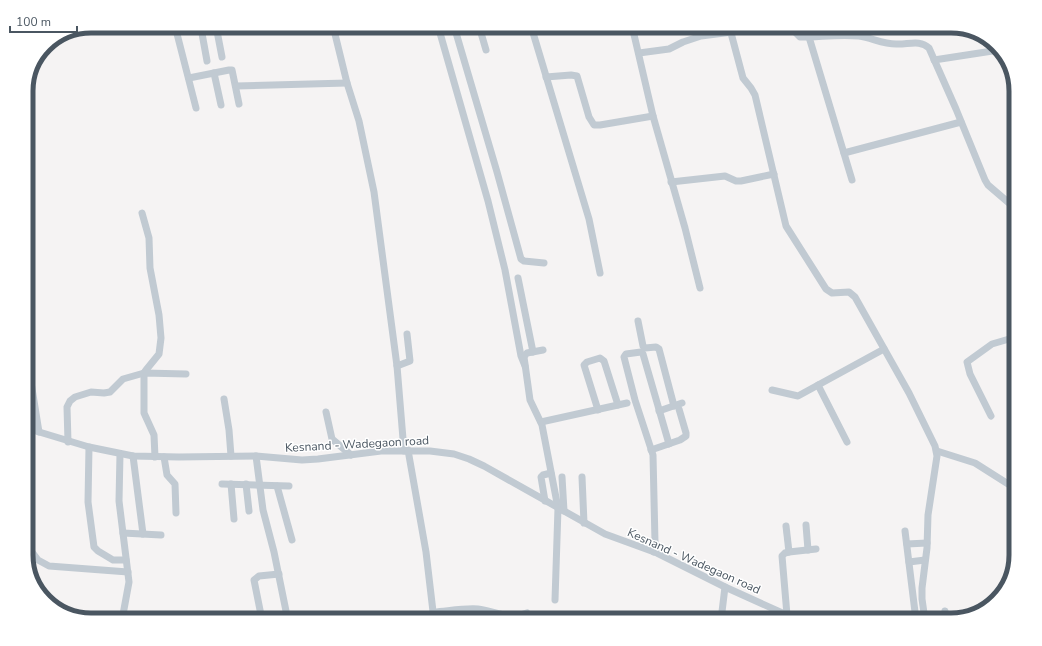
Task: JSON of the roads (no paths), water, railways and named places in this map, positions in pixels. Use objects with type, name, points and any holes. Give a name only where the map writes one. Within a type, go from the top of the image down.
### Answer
[{"type":"street","points":[[177,33],[196,108]]},
{"type":"street","points":[[201,33],[206,61]]},
{"type":"street","points":[[217,33],[222,57]]},
{"type":"street","points":[[335,33],[347,83],[359,121],[374,192],[397,366],[406,450],[426,552],[434,612],[477,609],[495,613]]},
{"type":"street","points":[[440,33],[488,201],[505,270],[521,356],[526,366]]},
{"type":"street","points":[[456,33],[521,259],[524,261],[544,263]]},
{"type":"street","points":[[481,33],[486,50]]},
{"type":"street","points":[[533,33],[589,219],[600,273]]},
{"type":"street","points":[[634,33],[653,116],[685,228],[700,288]]},
{"type":"street","points":[[639,53],[669,49],[695,37],[731,33],[743,78],[755,95],[788,230],[826,289],[832,293],[849,292],[855,297],[909,393],[937,451],[928,515],[922,601],[924,613]]},
{"type":"street","points":[[798,33],[800,37],[824,35],[854,36],[893,44],[923,44],[929,48],[985,180],[988,185],[1009,203]]},
{"type":"street","points":[[809,36],[852,180]]},
{"type":"street","points":[[934,60],[993,51]]},
{"type":"street","points":[[189,78],[232,70],[239,104]]},
{"type":"street","points":[[214,73],[221,105]]},
{"type":"street","points":[[546,77],[577,76],[589,117],[594,125],[653,116]]},
{"type":"street","points":[[236,86],[347,83]]},
{"type":"street","points":[[844,153],[961,122]]},
{"type":"street","points":[[671,182],[725,176],[742,181],[774,174]]},
{"type":"street","points":[[142,212],[149,238],[150,268],[159,315],[161,338],[159,354],[144,373],[144,413],[154,435],[155,457]]},
{"type":"street","points":[[518,278],[533,352]]},
{"type":"street","points":[[638,321],[643,354],[669,444]]},
{"type":"street","points":[[397,366],[410,361],[407,334]]},
{"type":"street","points":[[991,416],[970,374],[967,362],[992,344],[1009,339]]},
{"type":"street","points":[[651,450],[686,436],[678,406],[659,349],[656,347],[645,348],[643,350],[626,354],[624,358],[637,407],[651,450],[653,466],[654,552]]},
{"type":"street","points":[[772,390],[798,396],[884,349]]},
{"type":"street","points":[[543,350],[527,353],[525,355],[526,366],[530,400],[541,422],[551,473],[561,510]]},
{"type":"street","points":[[598,410],[584,365],[585,363],[600,358],[604,361],[618,405]]},
{"type":"street","points":[[68,442],[67,407],[70,401],[75,397],[91,392],[110,392],[124,379],[144,373],[186,374]]},
{"type":"street","points":[[818,385],[847,442]]},
{"type":"street","points":[[33,395],[39,432]]},
{"type":"street","points":[[224,399],[231,456]]},
{"type":"street","points":[[541,422],[627,403]]},
{"type":"street","points":[[659,411],[678,406]]},
{"type":"street","points":[[326,412],[332,439],[351,455]]},
{"type":"street","name":"Kesnand - Wadegaon road","points":[[33,430],[68,442],[133,456],[256,456],[302,460],[381,451],[406,450],[454,454],[469,459],[605,534],[654,552],[783,613]]},
{"type":"street","points":[[89,447],[88,502],[94,547],[113,560],[126,560]]},
{"type":"street","points":[[937,451],[974,463],[1009,485]]},
{"type":"street","points":[[120,454],[118,495],[129,582],[123,613]]},
{"type":"street","points":[[133,456],[142,534]]},
{"type":"street","points":[[256,456],[263,510],[279,574],[286,611]]},
{"type":"street","points":[[164,457],[168,475],[175,484],[176,513]]},
{"type":"street","points":[[545,501],[541,477],[551,473]]},
{"type":"street","points":[[555,600],[562,477]]},
{"type":"street","points":[[582,477],[584,523]]},
{"type":"street","points":[[222,484],[289,486]]},
{"type":"street","points":[[231,484],[234,519]]},
{"type":"street","points":[[246,484],[249,511]]},
{"type":"street","points":[[277,486],[292,540]]},
{"type":"street","points":[[806,524],[808,550]]},
{"type":"street","points":[[786,526],[789,552]]},
{"type":"street","points":[[905,531],[915,613]]},
{"type":"street","points":[[123,533],[161,535]]},
{"type":"street","points":[[907,544],[927,544]]},
{"type":"street","points":[[787,613],[782,556],[789,552],[816,549]]},
{"type":"street","points":[[33,553],[43,564],[49,566],[128,572]]},
{"type":"street","points":[[909,562],[925,560]]},
{"type":"street","points":[[261,613],[254,580],[259,576],[279,574]]},
{"type":"street","points":[[722,613],[725,587]]},
{"type":"street","points":[[914,603],[922,601]]}]
